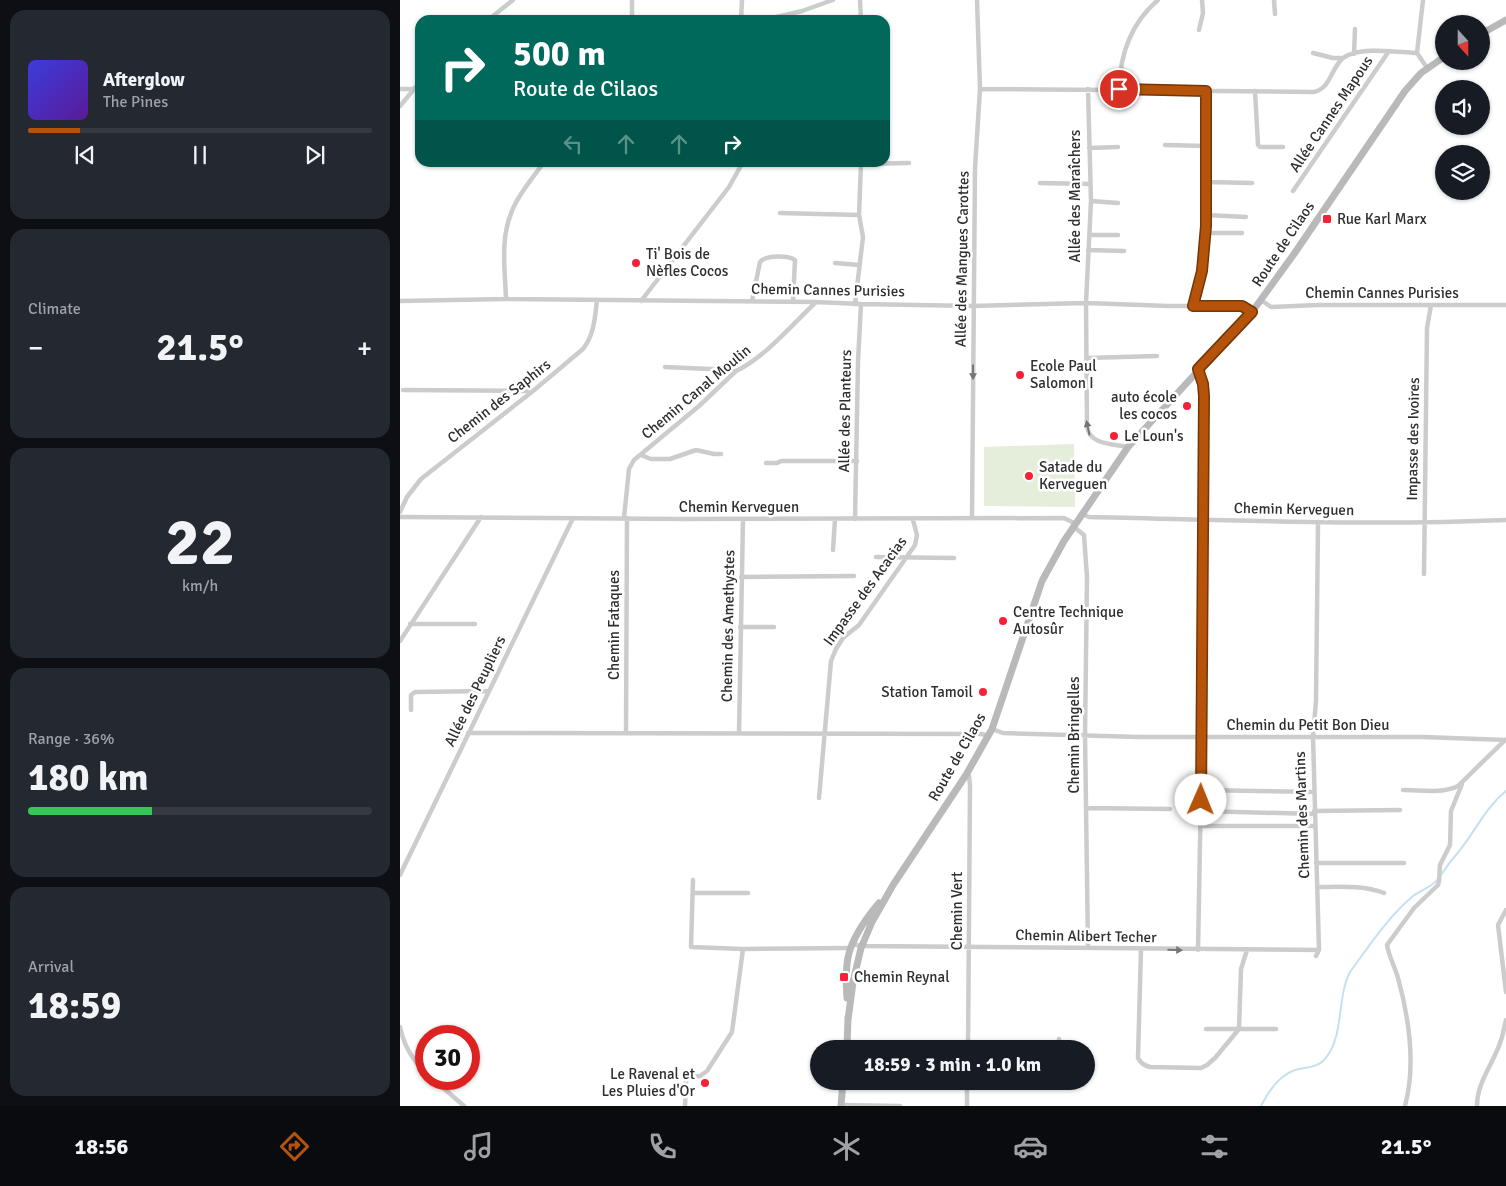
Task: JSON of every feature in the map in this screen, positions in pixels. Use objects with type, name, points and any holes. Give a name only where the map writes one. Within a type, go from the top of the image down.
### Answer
[{"type":"main road","points":[[1490,29],[1506,20]]},
{"type":"main road","name":"Route de Cilaos","points":[[847,1040],[849,989],[847,973],[851,946],[866,920],[893,884],[966,775],[990,732],[1042,581],[1075,525],[1128,447],[1252,312],[1294,254],[1394,106],[1416,79],[1435,63]]},
{"type":"main road","name":"Route de Cilaos","points":[[849,989],[862,946],[872,922],[893,884]]},
{"type":"main road","points":[[841,1106],[843,1090]]},
{"type":"street","points":[[494,15],[513,0]]},
{"type":"street","points":[[632,0],[632,15]]},
{"type":"street","points":[[741,15],[742,0]]},
{"type":"street","points":[[785,15],[833,0]]},
{"type":"street","points":[[860,0],[861,15]]},
{"type":"street","name":"Allée des Mangues Carottes","points":[[972,518],[973,306],[980,89],[977,0]]},
{"type":"street","points":[[1119,89],[1120,75],[1129,37],[1149,7],[1158,0]]},
{"type":"street","points":[[1198,30],[1203,13],[1202,0]]},
{"type":"street","points":[[1274,0],[1275,14]]},
{"type":"street","points":[[1423,0],[1417,53],[1427,68]]},
{"type":"street","points":[[1354,54],[1356,29]]},
{"type":"street","points":[[1313,53],[1333,58],[1343,58],[1361,52],[1417,53]]},
{"type":"street","name":"Allée Cannes Mapous","points":[[1294,191],[1389,52]]},
{"type":"street","points":[[980,89],[1317,91],[1323,88],[1343,58]]},
{"type":"street","points":[[400,89],[413,89]]},
{"type":"street","points":[[400,106],[413,89]]},
{"type":"street","name":"Allée des Maraîchers","points":[[1088,89],[1091,200],[1086,303],[1087,427],[1089,434],[1094,440],[1128,447]]},
{"type":"street","points":[[1193,306],[1202,271],[1205,233],[1206,91]]},
{"type":"street","points":[[1255,91],[1258,144],[1260,147],[1283,147]]},
{"type":"street","points":[[1165,145],[1206,146]]},
{"type":"street","points":[[1089,148],[1118,147]]},
{"type":"street","points":[[890,163],[909,163]]},
{"type":"street","points":[[506,299],[504,240],[507,224],[519,197],[540,167]]},
{"type":"street","points":[[641,300],[729,186],[740,167]]},
{"type":"street","name":"Allée des Planteurs","points":[[855,519],[859,265],[863,237],[859,215],[861,167]]},
{"type":"street","points":[[1206,182],[1252,183]]},
{"type":"street","points":[[1040,183],[1090,184]]},
{"type":"street","points":[[1091,200],[1118,204]]},
{"type":"street","points":[[780,212],[859,215]]},
{"type":"street","points":[[1206,215],[1246,217]]},
{"type":"street","points":[[1205,233],[1242,233]]},
{"type":"street","points":[[1090,235],[1118,235]]},
{"type":"street","points":[[1088,250],[1124,251]]},
{"type":"street","points":[[752,301],[760,262],[768,257],[792,258],[795,260],[793,301]]},
{"type":"street","points":[[835,263],[859,265]]},
{"type":"street","name":"Chemin Cannes Purisies","points":[[400,301],[506,299],[793,301],[973,306],[1086,303],[1242,306],[1252,312]]},
{"type":"street","name":"Chemin des Saphirs","points":[[400,512],[407,496],[421,479],[583,349],[590,341],[593,331],[597,300]]},
{"type":"street","name":"Chemin Cannes Purisies","points":[[1261,300],[1271,307],[1318,305],[1506,305]]},
{"type":"street","name":"Chemin Canal Moulin","points":[[626,518],[629,469],[634,460],[705,401],[736,371],[744,368],[776,341],[816,302]]},
{"type":"street","name":"Impasse des Ivoires","points":[[1424,574],[1427,338],[1431,305]]},
{"type":"street","points":[[1086,358],[1158,356]]},
{"type":"street","points":[[665,367],[736,371]]},
{"type":"street","points":[[1198,369],[1203,384],[1204,396],[1202,737],[1198,950]]},
{"type":"street","points":[[403,390],[533,391]]},
{"type":"street","points":[[641,455],[651,459],[670,459],[696,450],[721,454]]},
{"type":"street","points":[[766,463],[781,461],[857,461]]},
{"type":"street","name":"Chemin Kerveguen","points":[[1082,514],[1089,517],[1318,523],[1425,524],[1506,520]]},
{"type":"street","name":"Chemin Kerveguen","points":[[400,517],[913,520],[1064,518],[1075,525]]},
{"type":"street","points":[[400,641],[481,517]]},
{"type":"street","name":"Allée des Peupliers","points":[[400,876],[573,518]]},
{"type":"street","name":"Chemin Fataques","points":[[626,518],[626,732]]},
{"type":"street","name":"Chemin des Amethystes","points":[[739,733],[743,519]]},
{"type":"street","points":[[833,550],[835,519]]},
{"type":"street","name":"Impasse des Acacias","points":[[819,798],[831,661],[843,638],[859,624],[917,539],[913,520]]},
{"type":"street","name":"Chemin des Martins","points":[[1316,956],[1319,950],[1313,737],[1316,701],[1318,523]]},
{"type":"street","name":"Chemin Bringelles","points":[[1075,525],[1084,534],[1087,577],[1086,808],[1088,948]]},
{"type":"street","points":[[876,557],[954,558]]},
{"type":"street","points":[[742,577],[854,576]]},
{"type":"street","points":[[410,624],[475,624]]},
{"type":"street","points":[[740,627],[774,627]]},
{"type":"street","points":[[411,710],[411,696],[416,692],[488,692]]},
{"type":"street","name":"Chemin du Petit Bon Dieu","points":[[468,733],[982,734],[990,732],[1139,737],[1423,737],[1506,740]]},
{"type":"street","points":[[1403,790],[1452,789],[1462,784],[1506,740]]},
{"type":"street","name":"Chemin Vert","points":[[966,775],[969,776],[970,784],[968,1040]]},
{"type":"street","points":[[1405,1106],[1410,1080],[1408,1033],[1398,980],[1387,945],[1414,908],[1440,881],[1440,864],[1450,845],[1451,811],[1462,784]]},
{"type":"street","points":[[1201,790],[1314,792]]},
{"type":"street","points":[[1086,808],[1170,809]]},
{"type":"street","points":[[1201,810],[1314,813],[1400,810]]},
{"type":"street","points":[[1201,826],[1315,826]]},
{"type":"street","points":[[1316,863],[1404,863]]},
{"type":"street","points":[[693,880],[690,948],[742,949],[851,946]]},
{"type":"street","points":[[1317,887],[1355,886],[1371,888],[1384,893]]},
{"type":"street","points":[[693,893],[748,893]]},
{"type":"street","points":[[1506,910],[1498,924],[1506,992]]},
{"type":"street","name":"Chemin Alibert Techer","points":[[851,946],[1319,950]]},
{"type":"street","points":[[685,1106],[686,1081],[690,1077],[700,1076],[707,1072],[732,1032],[742,949]]},
{"type":"street","points":[[1141,949],[1138,1058],[1144,1066],[1201,1068],[1214,1058],[1238,1029],[1240,976],[1246,950]]},
{"type":"street","points":[[1477,1106],[1477,1096],[1482,1081],[1500,1043],[1506,1020]]},
{"type":"street","points":[[400,1026],[406,1048],[415,1060]]},
{"type":"street","points":[[1206,1029],[1276,1029]]},
{"type":"street","points":[[446,1090],[464,1106]]},
{"type":"street","points":[[967,1090],[967,1106]]},
{"type":"street","points":[[841,1106],[900,1106]]},
{"type":"green space","name":"Satade du Kerveguen","points":[[1074,444],[1075,507],[984,506],[984,447]]},
{"type":"waterway","points":[[1441,875],[1487,811],[1506,791]]},
{"type":"waterway","points":[[1261,1106],[1271,1090],[1284,1076],[1295,1070],[1318,1065],[1324,1060],[1331,1051],[1335,1040],[1343,994],[1350,972],[1395,913],[1413,896],[1438,879]]},
{"type":"place","name":"Rue Karl Marx","points":[[1327,219]]},
{"type":"place","name":"Ti' Bois de Nèfles Cocos","points":[[636,263]]},
{"type":"place","name":"Ecole Paul Salomon I","points":[[1020,375]]},
{"type":"place","name":"auto école les cocos","points":[[1187,406]]},
{"type":"place","name":"Le Loun's","points":[[1114,436]]},
{"type":"place","name":"Satade du Kerveguen","points":[[1029,476]]},
{"type":"place","name":"Centre Technique Autosûr","points":[[1003,621]]},
{"type":"place","name":"Station Tamoil","points":[[983,692]]},
{"type":"place","name":"Chemin Reynal","points":[[844,977]]},
{"type":"place","name":"Le Ravenal et Les Pluies d'Or","points":[[705,1083]]},
{"type":"route","points":[[1119,89],[1206,91],[1206,226],[1202,271],[1193,306],[1242,306],[1252,312],[1198,369],[1202,376],[1204,396],[1201,800]]}]
